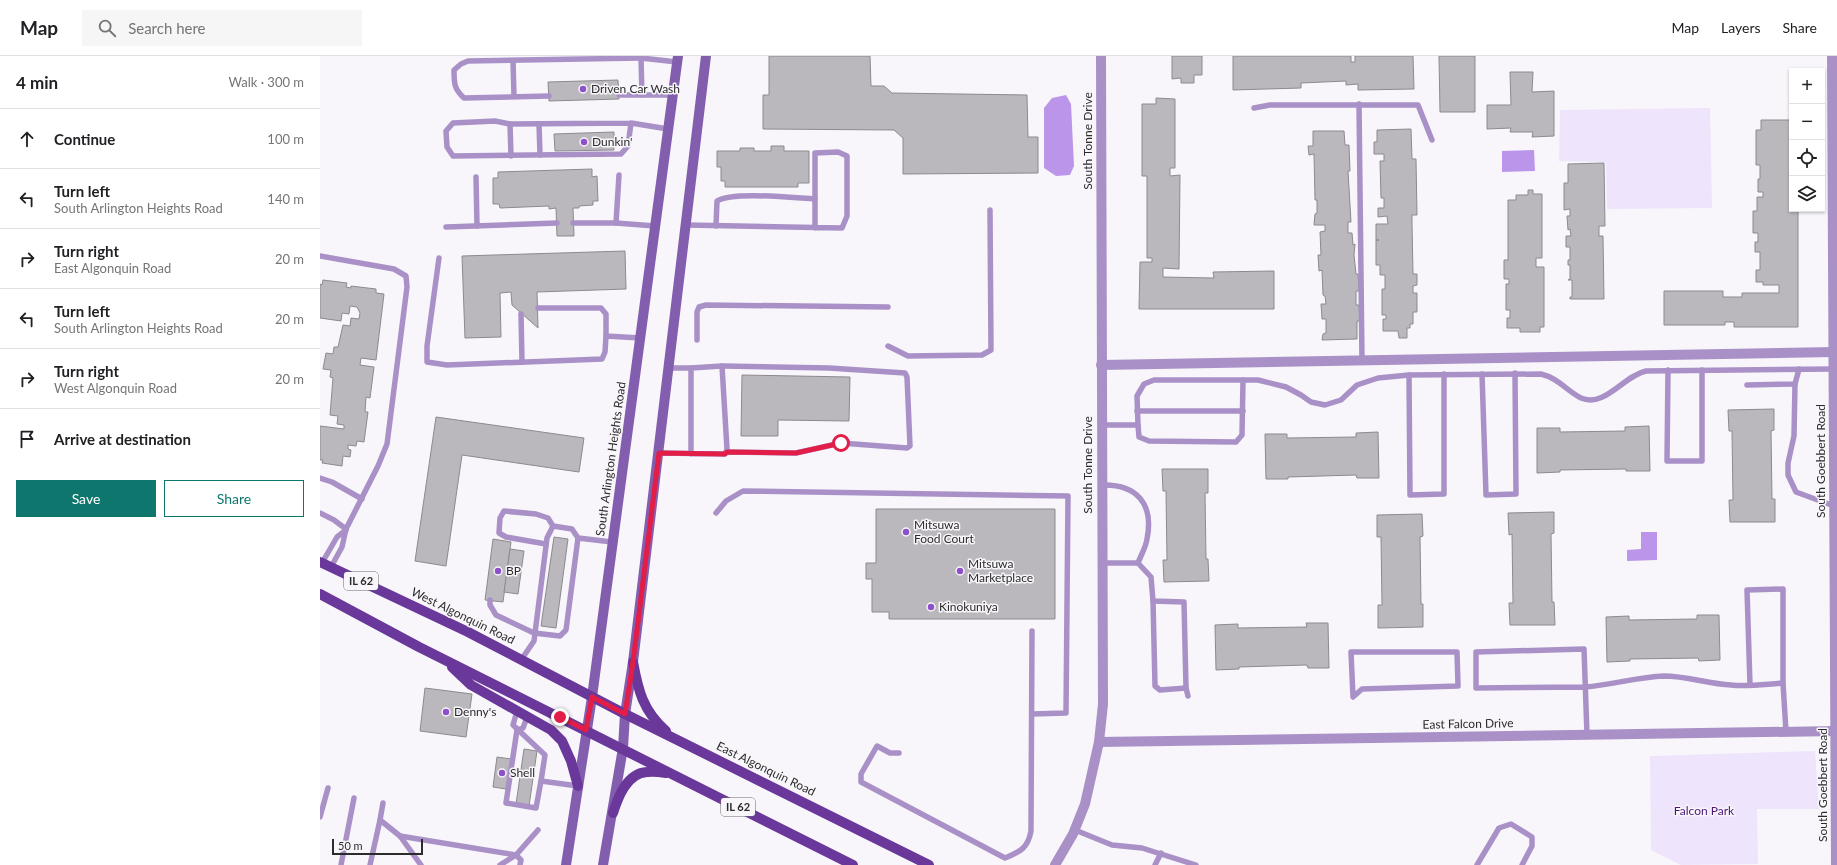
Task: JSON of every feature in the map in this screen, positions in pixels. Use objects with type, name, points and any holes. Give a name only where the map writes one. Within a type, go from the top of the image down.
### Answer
[{"type":"main road","points":[[603,865],[623,748],[625,714],[633,662],[659,453],[706,56]]},
{"type":"main road","name":"South Arlington Heights Road","points":[[566,865],[592,697],[678,59]]},
{"type":"main road","name":"West Algonquin Road","points":[[324,564],[468,632],[592,697]]},
{"type":"main road","name":"IL 62","points":[[320,594],[445,660],[623,748],[853,865]]},
{"type":"main road","points":[[445,660],[471,685],[550,730],[562,741],[571,761],[578,786]]},
{"type":"main road","points":[[633,662],[638,692],[644,704],[658,724],[676,740]]},
{"type":"main road","name":"East Algonquin Road","points":[[592,697],[929,865]]},
{"type":"main road","points":[[613,813],[620,794],[633,778],[646,772],[672,773]]},
{"type":"street","name":"South Tonne Drive","points":[[1055,865],[1075,830],[1085,804],[1099,742],[1103,704],[1101,56]]},
{"type":"street","name":"South Goebbert Road","points":[[1832,56],[1836,865]]},
{"type":"street","points":[[1101,365],[1834,352]]},
{"type":"street","name":"East Falcon Drive","points":[[1099,742],[1836,731]]},
{"type":"lane","points":[[641,58],[642,95]]},
{"type":"lane","points":[[549,96],[464,98],[456,91],[454,85],[454,70],[468,60],[678,59]]},
{"type":"lane","points":[[513,60],[514,96]]},
{"type":"lane","points":[[619,95],[673,95]]},
{"type":"lane","points":[[1359,104],[1362,360]]},
{"type":"lane","points":[[1254,108],[1270,105],[1418,104],[1432,140]]},
{"type":"lane","points":[[631,123],[628,146],[621,154],[452,156],[447,147],[446,131],[453,122],[494,121],[510,124],[631,123],[668,129]]},
{"type":"lane","points":[[510,124],[511,156]]},
{"type":"lane","points":[[539,124],[540,155]]},
{"type":"lane","points":[[686,225],[815,228],[842,228],[847,216],[848,156],[838,152],[815,153],[815,228]]},
{"type":"lane","points":[[616,224],[620,175]]},
{"type":"lane","points":[[476,177],[477,226]]},
{"type":"lane","points":[[716,226],[717,202],[723,198],[739,196],[815,199]]},
{"type":"lane","points":[[888,346],[908,356],[982,354],[991,350],[990,210]]},
{"type":"lane","points":[[446,227],[557,224]]},
{"type":"lane","points":[[573,224],[655,226]]},
{"type":"lane","points":[[320,256],[394,268],[406,276],[407,287],[387,444],[378,466],[346,529],[342,547],[324,564]]},
{"type":"lane","points":[[439,258],[427,346],[427,362],[447,365],[602,359],[605,352],[606,314],[601,308],[538,308]]},
{"type":"lane","points":[[697,340],[697,312],[699,308],[706,305],[888,307]]},
{"type":"lane","points":[[522,314],[522,362]]},
{"type":"lane","points":[[606,336],[640,338]]},
{"type":"lane","points":[[659,453],[796,453],[841,443],[907,448],[910,446],[907,377],[904,373],[829,368],[722,366],[669,368]]},
{"type":"lane","points":[[722,366],[727,452]]},
{"type":"lane","points":[[691,368],[691,454]]},
{"type":"lane","points":[[1799,369],[1795,384],[1794,436],[1788,463],[1788,475],[1796,492],[1834,506]]},
{"type":"lane","points":[[1243,380],[1242,435],[1236,442],[1149,441],[1139,437],[1137,396],[1144,384],[1154,380],[1243,380],[1258,380],[1286,387],[1301,394],[1311,402],[1325,405],[1341,400],[1357,385],[1364,382],[1378,378],[1409,375],[1532,372],[1550,376],[1581,398],[1594,399],[1601,398],[1611,392],[1637,373],[1668,370],[1834,369]]},
{"type":"lane","points":[[1668,370],[1667,461],[1702,461],[1702,370]]},
{"type":"lane","points":[[1482,374],[1486,495],[1516,494],[1515,373]]},
{"type":"lane","points":[[1409,375],[1410,495],[1444,494],[1444,374]]},
{"type":"lane","points":[[1747,385],[1795,384]]},
{"type":"lane","points":[[1137,411],[1243,411]]},
{"type":"lane","points":[[1101,425],[1138,425]]},
{"type":"lane","points":[[320,478],[332,482],[362,499]]},
{"type":"lane","points":[[1102,485],[1116,485],[1131,489],[1143,502],[1148,517],[1147,540],[1138,562]]},
{"type":"lane","points":[[716,513],[726,501],[743,491],[1068,496],[1066,713],[1032,714]]},
{"type":"lane","points":[[490,600],[490,605],[496,615],[534,633],[560,636],[566,630],[578,538],[572,529],[553,526],[548,518],[536,514],[504,511],[500,518],[500,533],[498,540]]},
{"type":"lane","points":[[320,514],[334,520],[346,529]]},
{"type":"lane","points":[[521,660],[534,642],[546,544],[547,538],[553,526]]},
{"type":"lane","points":[[324,564],[337,538],[346,529]]},
{"type":"lane","points":[[500,533],[506,537],[546,544]]},
{"type":"lane","points":[[578,538],[612,542]]},
{"type":"lane","points":[[1102,563],[1138,562]]},
{"type":"lane","points":[[1138,562],[1151,577],[1155,686],[1160,690],[1186,688]]},
{"type":"lane","points":[[1750,685],[1747,590],[1783,589],[1783,684],[1786,732]]},
{"type":"lane","points":[[1153,602],[1184,602],[1186,688],[1188,696]]},
{"type":"lane","points":[[899,753],[890,753],[876,746],[861,774],[861,782],[1005,858],[1019,852],[1029,841],[1031,831],[1032,631]]},
{"type":"lane","points":[[1587,735],[1585,687],[1584,649],[1476,652],[1476,688],[1585,687],[1603,686],[1636,679],[1664,676],[1683,677],[1732,686],[1783,684]]},
{"type":"lane","points":[[1350,652],[1457,652],[1458,686],[1362,689],[1353,697],[1350,652]]},
{"type":"lane","points":[[517,711],[513,725],[517,730],[533,742],[545,755],[536,808],[506,803],[517,730]]},
{"type":"lane","points":[[517,730],[523,728],[527,717]]},
{"type":"lane","points":[[541,781],[578,786]]},
{"type":"lane","points":[[320,817],[328,788]]},
{"type":"lane","points":[[341,865],[354,798]]},
{"type":"lane","points":[[370,865],[383,803]]},
{"type":"lane","points":[[380,820],[400,836],[421,865]]},
{"type":"lane","points":[[1477,865],[1499,828],[1510,824],[1532,836],[1532,846],[1522,865]]},
{"type":"lane","points":[[500,865],[516,855],[538,830]]},
{"type":"lane","points":[[1075,830],[1112,845],[1142,848],[1196,865]]},
{"type":"lane","points":[[400,836],[516,855],[522,860],[520,865]]},
{"type":"lane","points":[[1155,865],[1161,853]]},
{"type":"green space","points":[[1710,108],[1712,208],[1607,209],[1606,162],[1559,161],[1560,110]]},
{"type":"green space","name":"Falcon Park","points":[[1815,751],[1819,809],[1757,809],[1758,864],[1681,865],[1651,850],[1650,756]]},
{"type":"shaded area","points":[[1066,95],[1071,104],[1074,166],[1070,175],[1056,176],[1044,168],[1044,108],[1052,98]]},
{"type":"shaded area","points":[[1534,150],[1535,171],[1502,172],[1502,151]]},
{"type":"shaded area","points":[[1641,532],[1657,532],[1657,560],[1627,561],[1627,550],[1641,549]]},
{"type":"building","points":[[769,56],[870,56],[871,86],[884,86],[892,93],[1027,95],[1028,137],[1038,137],[1038,173],[903,174],[903,138],[894,130],[763,129],[763,95],[769,95]]},
{"type":"building","points":[[1172,56],[1202,56],[1202,75],[1194,75],[1194,83],[1181,83],[1181,78],[1172,79]]},
{"type":"building","points":[[1233,56],[1351,56],[1351,62],[1355,62],[1355,56],[1413,56],[1414,89],[1358,90],[1358,84],[1346,85],[1346,81],[1301,83],[1301,88],[1233,90]]},
{"type":"building","points":[[1439,56],[1475,56],[1475,112],[1440,112]]},
{"type":"building","points":[[1510,72],[1533,72],[1532,92],[1554,91],[1554,136],[1532,137],[1533,132],[1510,132],[1511,128],[1487,129],[1487,105],[1511,105]]},
{"type":"building","name":"Driven Car Wash","points":[[618,80],[619,99],[549,101],[548,82]]},
{"type":"building","points":[[1156,98],[1175,99],[1175,168],[1170,168],[1170,176],[1180,175],[1179,269],[1163,268],[1163,277],[1214,278],[1213,272],[1274,271],[1274,309],[1139,309],[1140,262],[1152,262],[1152,258],[1147,258],[1147,176],[1142,176],[1142,104],[1156,104]]},
{"type":"building","points":[[1761,120],[1789,120],[1789,212],[1798,212],[1798,327],[1734,327],[1734,322],[1725,322],[1725,325],[1664,325],[1664,291],[1723,291],[1723,297],[1742,297],[1742,293],[1779,293],[1779,285],[1763,285],[1763,282],[1756,282],[1756,270],[1760,270],[1760,252],[1755,252],[1755,242],[1758,242],[1758,233],[1753,233],[1753,211],[1757,211],[1757,197],[1763,197],[1763,192],[1758,192],[1760,165],[1756,165],[1756,130],[1761,130]]},
{"type":"building","points":[[1411,129],[1412,159],[1416,159],[1417,215],[1412,215],[1412,224],[1413,274],[1417,274],[1417,285],[1413,286],[1413,293],[1417,293],[1417,312],[1413,312],[1413,324],[1410,324],[1410,328],[1407,328],[1407,338],[1399,338],[1398,331],[1383,331],[1383,319],[1386,319],[1386,315],[1382,315],[1382,289],[1385,289],[1385,275],[1380,275],[1380,265],[1376,265],[1376,224],[1388,224],[1387,216],[1378,217],[1378,208],[1384,208],[1384,198],[1381,198],[1380,161],[1384,161],[1384,154],[1374,154],[1374,142],[1377,142],[1377,130]]},
{"type":"building","points":[[1313,131],[1344,131],[1345,145],[1349,145],[1350,171],[1348,171],[1351,222],[1348,222],[1348,233],[1352,233],[1353,245],[1355,244],[1354,255],[1356,274],[1358,274],[1359,291],[1356,291],[1356,305],[1359,305],[1360,321],[1357,321],[1357,339],[1322,340],[1323,334],[1326,333],[1326,319],[1322,319],[1321,304],[1326,304],[1325,296],[1323,295],[1322,270],[1319,271],[1318,255],[1321,255],[1320,232],[1325,231],[1325,225],[1314,225],[1315,214],[1317,213],[1317,200],[1315,200],[1314,154],[1309,155],[1308,146],[1313,146]]},
{"type":"building","name":"Dunkin'","points":[[614,132],[614,150],[555,151],[554,134]]},
{"type":"building","points":[[771,146],[784,146],[784,151],[809,151],[809,183],[798,183],[798,187],[725,187],[725,181],[721,181],[721,167],[717,167],[717,151],[740,151],[740,148],[754,148],[754,151],[771,151]]},
{"type":"building","points":[[1604,163],[1605,226],[1599,226],[1599,236],[1603,236],[1604,299],[1570,299],[1570,297],[1572,297],[1572,280],[1568,280],[1570,279],[1570,265],[1568,265],[1568,260],[1570,260],[1570,247],[1566,247],[1566,236],[1571,236],[1570,229],[1568,230],[1567,216],[1570,216],[1570,209],[1564,210],[1564,183],[1568,183],[1568,164]]},
{"type":"building","points":[[592,169],[592,177],[597,176],[598,201],[593,201],[593,205],[573,208],[574,236],[557,236],[556,208],[549,209],[549,206],[500,208],[499,204],[493,204],[493,178],[498,178],[498,172]]},
{"type":"building","points":[[1528,190],[1533,190],[1533,194],[1542,194],[1542,258],[1536,258],[1536,267],[1544,267],[1544,327],[1540,327],[1540,332],[1520,332],[1520,328],[1507,328],[1507,318],[1510,318],[1510,310],[1506,310],[1506,284],[1509,284],[1509,279],[1504,279],[1504,260],[1508,260],[1508,200],[1516,200],[1516,195],[1528,195]]},
{"type":"building","points":[[625,251],[626,289],[537,292],[538,328],[512,305],[511,292],[500,293],[501,337],[465,338],[462,256]]},
{"type":"building","points":[[323,280],[347,283],[346,287],[351,288],[351,286],[376,289],[376,293],[384,294],[376,360],[361,358],[360,365],[374,367],[370,398],[366,397],[365,412],[368,412],[364,442],[357,441],[356,446],[348,445],[348,449],[351,450],[350,457],[343,456],[342,466],[322,463],[323,460],[320,460],[320,426],[344,429],[344,425],[337,424],[338,416],[330,415],[333,378],[330,377],[331,370],[323,369],[326,353],[333,354],[334,347],[338,347],[343,325],[350,326],[351,318],[359,319],[360,313],[357,307],[350,306],[349,314],[342,313],[341,321],[320,318],[320,284],[322,285]]},
{"type":"building","points":[[742,375],[850,377],[849,421],[778,420],[778,436],[741,436]]},
{"type":"building","points":[[1774,409],[1774,430],[1771,431],[1772,499],[1775,499],[1775,522],[1730,522],[1729,500],[1733,500],[1732,431],[1729,431],[1728,410]]},
{"type":"building","points":[[436,417],[584,438],[579,472],[462,455],[446,566],[415,561]]},
{"type":"building","points":[[1649,426],[1650,471],[1626,471],[1626,469],[1560,470],[1560,472],[1537,473],[1537,428],[1560,428],[1560,432],[1625,431],[1625,427]]},
{"type":"building","points":[[1378,432],[1379,478],[1357,478],[1356,475],[1266,479],[1265,434],[1287,434],[1287,438],[1356,437],[1356,433]]},
{"type":"building","points":[[1162,469],[1208,469],[1208,493],[1205,493],[1206,559],[1208,559],[1209,581],[1164,582],[1163,560],[1167,560],[1166,491],[1163,491]]},
{"type":"building","name":"Mitsuwa Marketplace","points":[[876,509],[1055,509],[1055,619],[889,619],[889,612],[872,612],[872,579],[866,579],[866,563],[876,563]]},
{"type":"building","points":[[1554,512],[1554,533],[1551,534],[1552,602],[1554,602],[1555,625],[1510,625],[1509,603],[1513,603],[1512,534],[1509,535],[1508,513]]},
{"type":"building","points":[[1422,514],[1423,536],[1420,537],[1421,604],[1423,604],[1423,627],[1378,628],[1378,605],[1382,605],[1381,537],[1377,537],[1377,515]]},
{"type":"building","name":"BP","points":[[554,537],[568,539],[556,628],[541,626]]},
{"type":"building","name":"BP","points":[[493,539],[511,542],[503,602],[485,600]]},
{"type":"building","points":[[510,549],[524,551],[518,594],[504,592]]},
{"type":"building","points":[[1697,615],[1719,615],[1720,660],[1699,661],[1698,658],[1630,659],[1630,661],[1607,662],[1606,617],[1629,616],[1629,620],[1697,619]]},
{"type":"building","points":[[1306,623],[1328,623],[1329,668],[1308,668],[1307,665],[1239,667],[1239,669],[1216,670],[1215,625],[1238,624],[1238,628],[1307,627]]},
{"type":"building","name":"Denny's","points":[[425,688],[472,694],[466,737],[420,731]]},
{"type":"building","name":"Shell","points":[[524,749],[537,751],[529,806],[516,804]]},
{"type":"building","name":"Shell","points":[[497,757],[511,759],[506,789],[493,787]]},
{"type":"place","name":"Driven Car Wash","points":[[583,89]]},
{"type":"place","name":"Dunkin'","points":[[584,142]]},
{"type":"place","name":"Mitsuwa Food Court","points":[[906,532]]},
{"type":"place","name":"BP","points":[[498,571]]},
{"type":"place","name":"Mitsuwa Marketplace","points":[[960,571]]},
{"type":"place","name":"Kinokuniya","points":[[931,607]]},
{"type":"place","name":"Denny's","points":[[446,712]]},
{"type":"place","name":"Shell","points":[[502,773]]},
{"type":"route","points":[[560,717],[586,730],[592,697],[625,714],[633,662],[659,453],[796,453],[841,443]]}]
